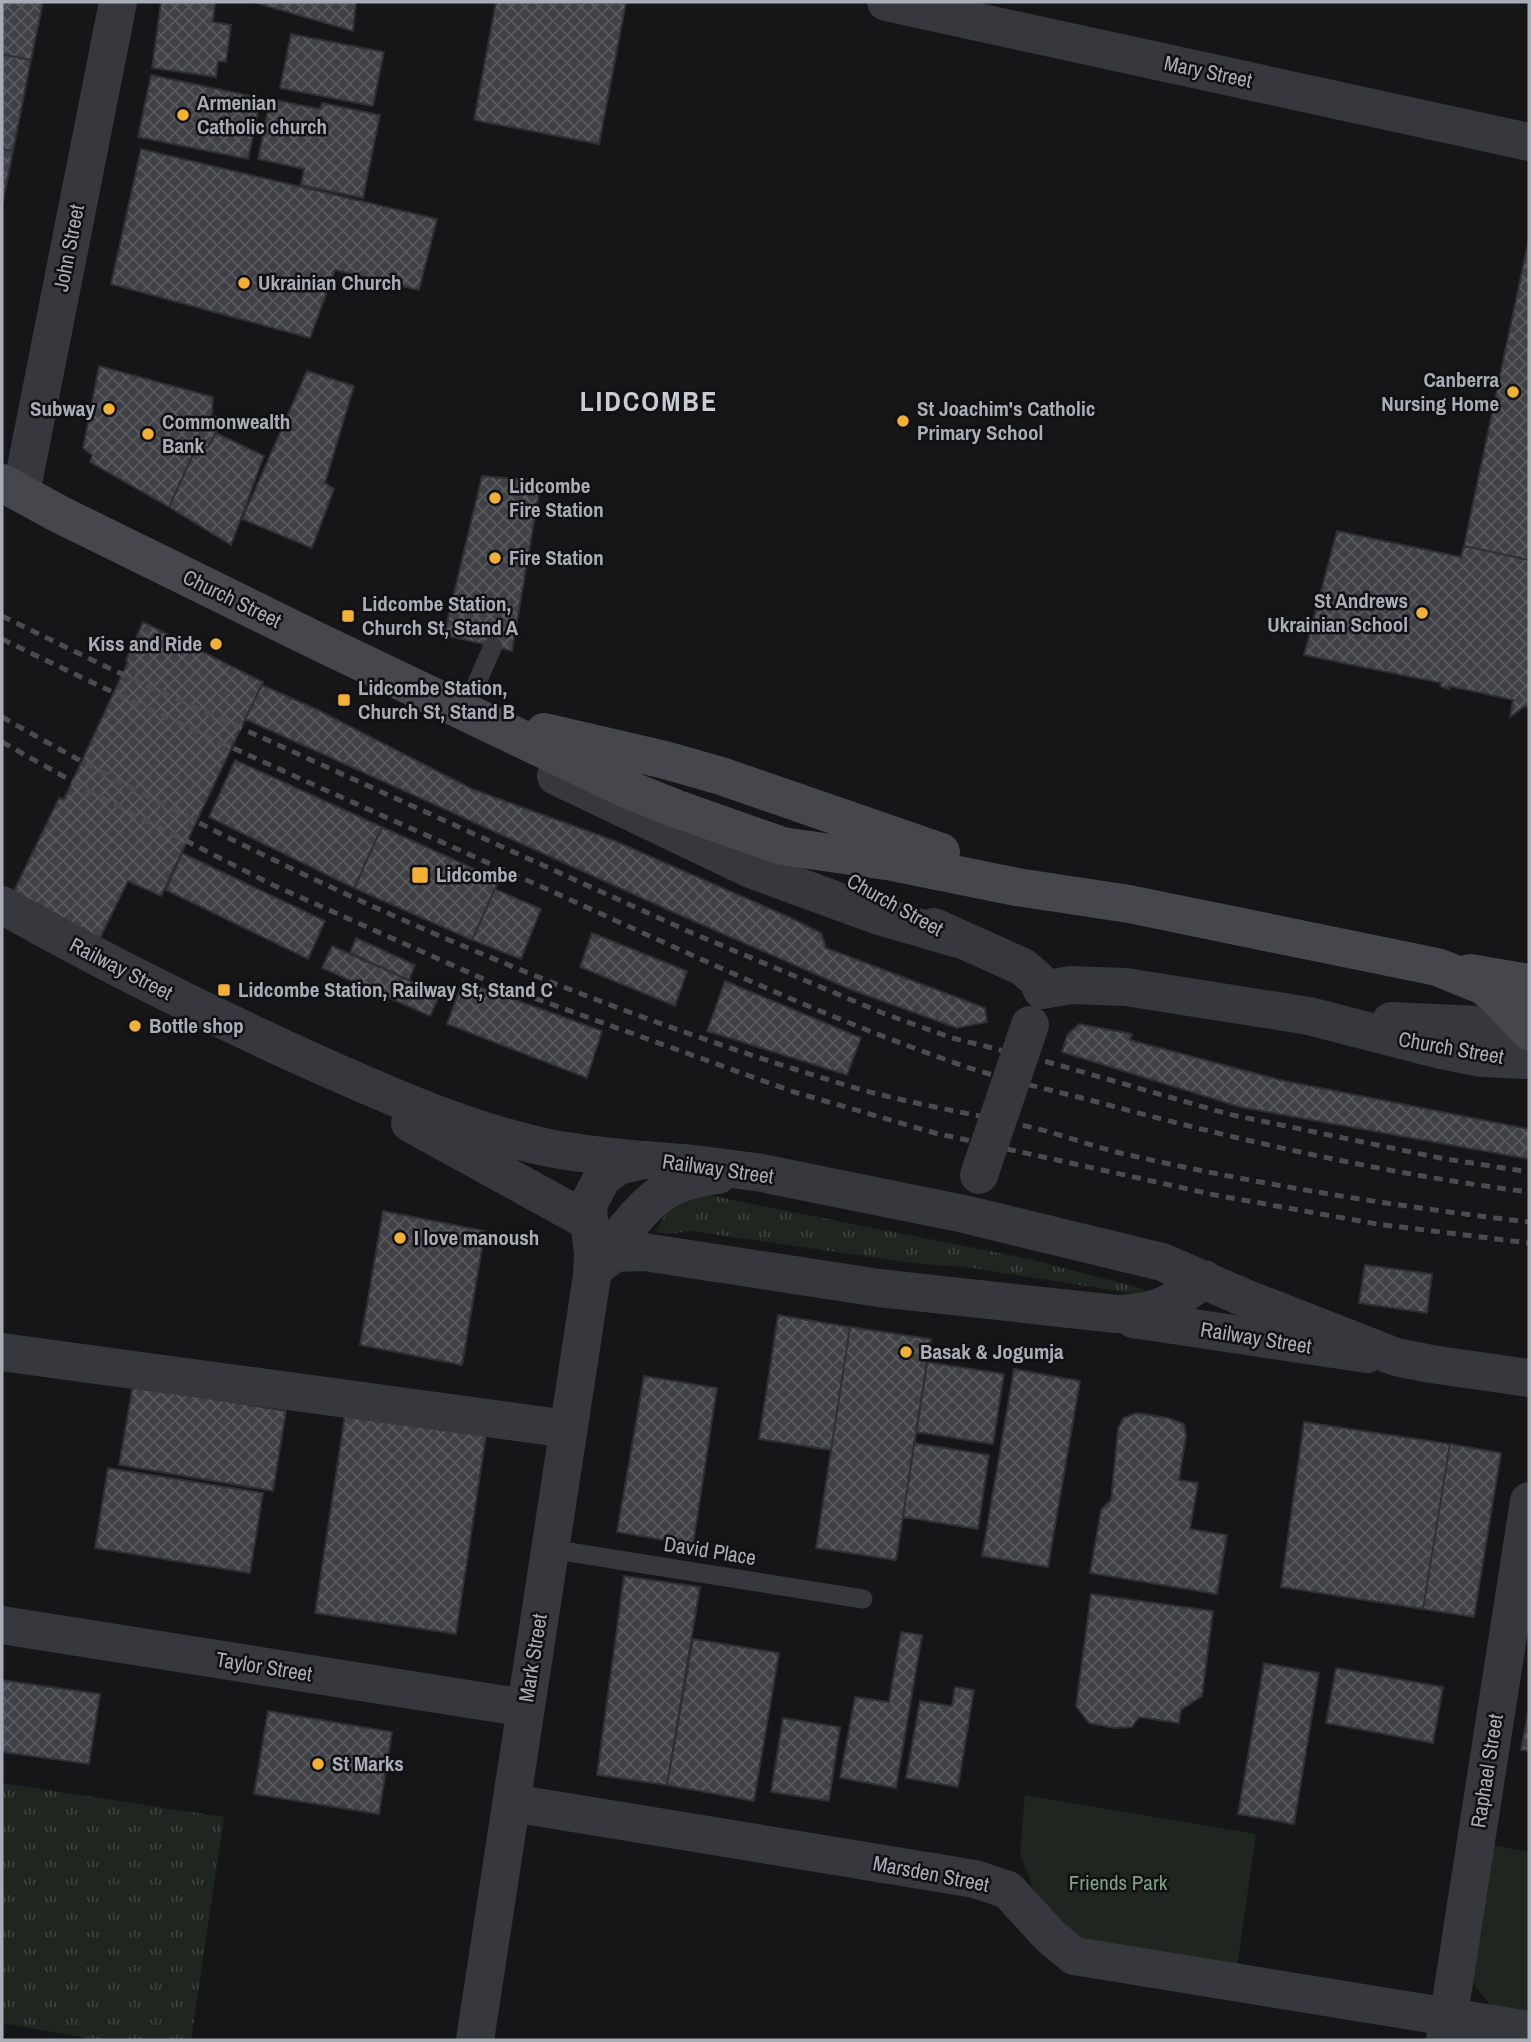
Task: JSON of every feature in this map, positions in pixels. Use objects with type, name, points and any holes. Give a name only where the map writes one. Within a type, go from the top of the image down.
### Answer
[{"type":"main road","name":"Church Street","points":[[11,488],[464,712]]},
{"type":"main road","points":[[464,712],[665,760],[744,784],[941,852],[995,864],[1129,904]]},
{"type":"main road","points":[[464,712],[647,797],[782,846],[820,852]]},
{"type":"main road","points":[[530,729],[643,767],[792,824],[803,830],[820,852]]},
{"type":"main road","name":"Church Street","points":[[820,852],[893,862],[1017,887],[1129,904],[1437,967],[1488,989],[1506,1004],[1528,1036]]},
{"type":"main road","points":[[1437,967],[1529,982]]},
{"type":"street","name":"John Street","points":[[11,488],[118,2]]},
{"type":"street","name":"Mary Street","points":[[886,2],[1529,142]]},
{"type":"street","points":[[464,712],[522,756],[560,778],[753,870],[864,911],[955,938]]},
{"type":"street","name":"Church Street","points":[[820,852],[831,868],[852,884],[955,938],[1023,967],[1038,980],[1042,990]]},
{"type":"street","name":"Railway Street","points":[[2,905],[84,951],[243,1030],[393,1097],[511,1138],[584,1154],[762,1173],[964,1214],[1162,1262],[1380,1351],[1431,1364]]},
{"type":"street","points":[[964,1214],[1042,990],[1072,985],[1126,987],[1309,1016],[1528,1036]]},
{"type":"street","name":"Railway Street","points":[[243,1030],[607,1252],[879,1288],[1116,1314],[1144,1313],[1166,1306],[1204,1279]]},
{"type":"street","name":"Mark Street","points":[[475,2040],[568,1429],[607,1252],[590,1201],[608,1172],[618,1166],[644,1160]]},
{"type":"street","points":[[607,1252],[648,1202],[665,1190],[704,1177],[762,1173]]},
{"type":"street","name":"Railway Street","points":[[1082,1311],[1529,1378]]},
{"type":"street","points":[[2,1352],[568,1429]]},
{"type":"street","name":"Raphael Street","points":[[1446,2029],[1529,1501]]},
{"type":"street","name":"Taylor Street","points":[[2,1625],[525,1708]]},
{"type":"street","name":"Marsden Street","points":[[512,1803],[975,1879],[1008,1890],[1050,1937],[1074,1956],[1446,2029],[1529,2030]]},
{"type":"lane","points":[[464,712],[493,646]]},
{"type":"lane","name":"David Place","points":[[550,1549],[863,1599]]},
{"type":"green space","points":[[703,1194],[1029,1259],[1144,1289],[1143,1295],[966,1267],[920,1264],[691,1231],[666,1234],[656,1232],[669,1210]]},
{"type":"green space","points":[[2,1783],[224,1817],[191,2040],[98,2040],[2,2023]]},
{"type":"green space","name":"Friends Park","points":[[1025,1795],[1256,1834],[1236,1975],[1082,1950],[1043,1913],[1020,1854]]},
{"type":"green space","points":[[1485,1844],[1529,1852],[1529,2021],[1498,2016],[1464,1971]]},
{"type":"building","points":[[2,2],[43,2],[31,60],[2,54]]},
{"type":"building","points":[[161,2],[215,2],[213,22],[231,25],[226,62],[218,61],[216,77],[152,68]]},
{"type":"building","points":[[252,2],[356,2],[353,31]]},
{"type":"building","points":[[496,2],[626,3],[599,144],[474,120]]},
{"type":"building","points":[[291,34],[384,52],[373,106],[280,88]]},
{"type":"building","points":[[2,54],[31,60],[13,151],[2,149]]},
{"type":"building","points":[[151,75],[261,98],[248,159],[138,137]]},
{"type":"building","points":[[270,99],[320,109],[322,103],[380,115],[363,198],[301,185],[304,169],[258,159]]},
{"type":"building","points":[[2,149],[13,151],[3,202],[2,202]]},
{"type":"building","points":[[141,149],[437,219],[419,290],[335,270],[310,338],[111,284]]},
{"type":"building","name":"Canberra Nursing Home","points":[[1529,238],[1529,560],[1464,546]]},
{"type":"building","points":[[99,366],[213,397],[212,416],[224,418],[208,447],[196,448],[169,507],[90,462],[92,455],[83,448]]},
{"type":"building","points":[[307,371],[354,386],[325,483],[334,489],[312,548],[242,519]]},
{"type":"building","points":[[216,433],[264,456],[231,545],[169,507],[196,448],[208,447]]},
{"type":"building","name":"Fire Station","points":[[482,476],[541,481],[512,651],[444,635]]},
{"type":"building","name":"St Andrews Ukrainian School","points":[[1337,531],[1461,557],[1464,546],[1529,560],[1529,706],[1510,717],[1513,700],[1449,686],[1449,689],[1440,686],[1441,683],[1304,655]]},
{"type":"building","points":[[143,622],[263,682],[161,896],[128,881],[99,940],[11,897],[59,798],[64,799],[128,662],[126,660]]},
{"type":"building","points":[[262,685],[318,710],[472,789],[615,841],[791,918],[821,933],[826,948],[985,1008],[987,1022],[957,1028],[852,990],[245,719]]},
{"type":"building","points":[[235,760],[382,827],[354,888],[209,817]]},
{"type":"building","points":[[382,827],[499,880],[472,940],[354,888]]},
{"type":"building","points":[[182,853],[325,921],[308,959],[166,890]]},
{"type":"building","points":[[495,889],[541,909],[521,959],[472,940]]},
{"type":"building","points":[[592,933],[687,971],[675,1006],[580,967]]},
{"type":"building","points":[[356,938],[415,965],[409,980],[350,953]]},
{"type":"building","points":[[332,946],[440,994],[430,1016],[322,968]]},
{"type":"building","points":[[463,981],[602,1031],[587,1078],[447,1024]]},
{"type":"building","points":[[725,981],[861,1038],[847,1075],[707,1031]]},
{"type":"building","points":[[1079,1024],[1132,1034],[1130,1040],[1280,1080],[1529,1129],[1529,1159],[1240,1107],[1062,1052],[1067,1035]]},
{"type":"building","points":[[383,1211],[485,1231],[462,1365],[360,1345]]},
{"type":"building","points":[[1365,1265],[1432,1274],[1427,1313],[1359,1303]]},
{"type":"building","points":[[778,1315],[850,1327],[831,1450],[759,1439]]},
{"type":"building","points":[[850,1327],[931,1339],[896,1560],[816,1548]]},
{"type":"building","points":[[927,1362],[1004,1374],[993,1444],[916,1432]]},
{"type":"building","points":[[1014,1369],[1080,1381],[1048,1567],[982,1556]]},
{"type":"building","points":[[644,1376],[717,1388],[693,1545],[617,1532]]},
{"type":"building","points":[[133,1385],[286,1411],[273,1491],[119,1465]]},
{"type":"building","points":[[346,1408],[487,1429],[456,1634],[315,1613]]},
{"type":"building","points":[[1137,1413],[1168,1418],[1184,1424],[1186,1436],[1179,1480],[1198,1483],[1190,1529],[1227,1535],[1217,1594],[1090,1573],[1101,1510],[1111,1500],[1118,1429],[1123,1418]]},
{"type":"building","points":[[1304,1422],[1450,1444],[1423,1609],[1281,1587]]},
{"type":"building","points":[[914,1443],[989,1455],[978,1529],[903,1517]]},
{"type":"building","points":[[1450,1444],[1501,1453],[1474,1617],[1423,1609]]},
{"type":"building","points":[[108,1468],[263,1493],[250,1573],[95,1548]]},
{"type":"building","points":[[624,1576],[700,1587],[667,1785],[597,1775]]},
{"type":"building","points":[[1091,1594],[1213,1611],[1202,1696],[1181,1710],[1179,1723],[1139,1717],[1132,1727],[1115,1728],[1089,1723],[1076,1706]]},
{"type":"building","points":[[901,1632],[922,1635],[896,1788],[840,1778],[855,1697],[889,1702]]},
{"type":"building","points":[[693,1639],[779,1653],[754,1801],[667,1785]]},
{"type":"building","points":[[1264,1663],[1319,1673],[1294,1824],[1238,1814]]},
{"type":"building","points":[[1336,1668],[1443,1687],[1433,1743],[1326,1723]]},
{"type":"building","points":[[2,1680],[100,1694],[89,1764],[2,1752]]},
{"type":"building","points":[[955,1687],[974,1690],[958,1787],[906,1778],[920,1701],[952,1706]]},
{"type":"building","points":[[1529,1707],[1529,1751],[1521,1750]]},
{"type":"building","points":[[268,1711],[392,1732],[379,1814],[254,1794]]},
{"type":"building","points":[[783,1718],[840,1727],[829,1801],[771,1792]]},
{"type":"railway","points":[[2,616],[113,670],[692,933],[885,1014],[952,1038],[1041,1060],[1228,1114],[1440,1158],[1529,1172]]},
{"type":"railway","points":[[2,639],[265,763],[744,978],[852,1024],[961,1065],[1017,1082],[1267,1145],[1371,1167],[1529,1192]]},
{"type":"railway","points":[[2,717],[104,774],[313,879],[528,973],[747,1054],[881,1095],[1034,1128],[1109,1150],[1222,1175],[1426,1209],[1529,1222]]},
{"type":"railway","points":[[2,742],[104,799],[273,885],[490,982],[794,1092],[935,1133],[1215,1195],[1377,1224],[1529,1243]]},
{"type":"place","name":"Armenian Catholic church","points":[[183,115]]},
{"type":"place","name":"Ukrainian Church","points":[[244,283]]},
{"type":"place","name":"Canberra Nursing Home","points":[[1513,392]]},
{"type":"place","name":"Subway","points":[[109,409]]},
{"type":"place","name":"St Joachim's Catholic Primary School","points":[[903,421]]},
{"type":"place","name":"Commonwealth Bank","points":[[148,434]]},
{"type":"place","name":"Lidcombe Fire Station","points":[[495,498]]},
{"type":"place","name":"Fire Station","points":[[495,558]]},
{"type":"place","name":"St Andrews Ukrainian School","points":[[1422,613]]},
{"type":"place","name":"Lidcombe Station, Church St, Stand A","points":[[348,616]]},
{"type":"place","name":"Kiss and Ride","points":[[216,644]]},
{"type":"place","name":"Lidcombe Station, Church St, Stand B","points":[[344,700]]},
{"type":"place","name":"Lidcombe","points":[[420,875]]},
{"type":"place","name":"Lidcombe Station, Railway St, Stand C","points":[[224,990]]},
{"type":"place","name":"Bottle shop","points":[[135,1026]]},
{"type":"place","name":"I love manoush","points":[[400,1238]]},
{"type":"place","name":"Basak & Jogumja","points":[[906,1352]]},
{"type":"place","name":"St Marks","points":[[318,1764]]},
{"type":"district","name":"LIDCOMBE","points":[[649,401]]}]
